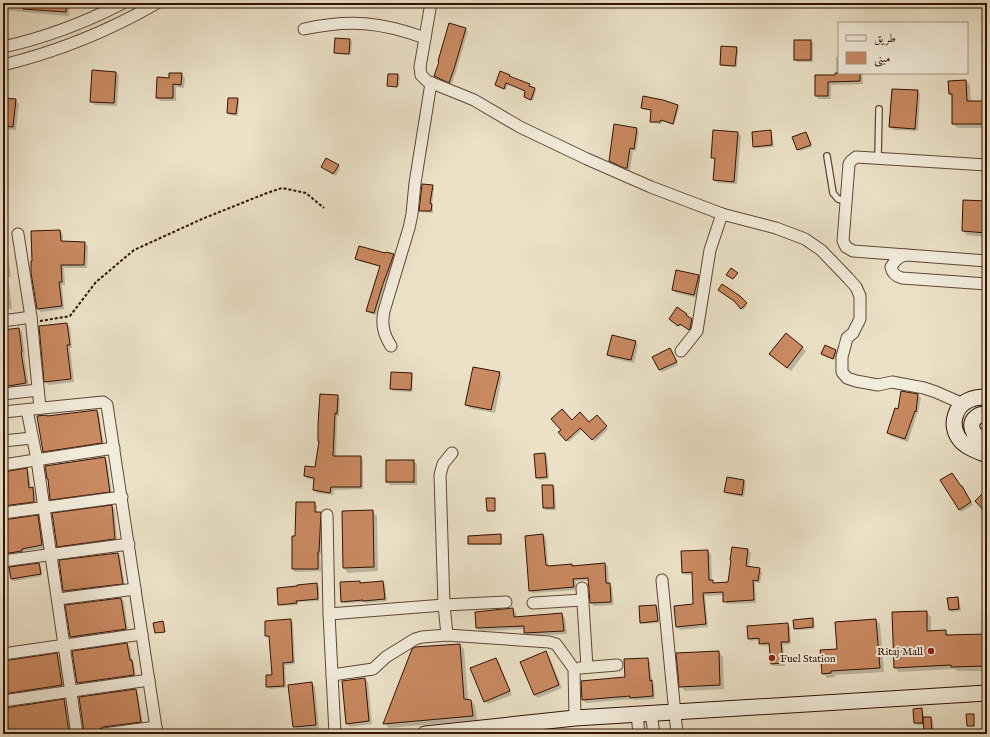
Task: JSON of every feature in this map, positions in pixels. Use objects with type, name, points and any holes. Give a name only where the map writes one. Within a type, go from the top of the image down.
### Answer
[{"type":"main road","points":[[987,397],[973,398],[963,404],[956,414],[954,426],[962,442],[987,456]]},
{"type":"main road","points":[[987,414],[980,414],[977,416],[972,422],[972,426],[974,433],[987,442]]},
{"type":"main road","points":[[425,734],[496,730],[575,718],[987,693]]},
{"type":"street","points":[[3,47],[63,29],[123,3]]},
{"type":"street","points":[[3,65],[33,57],[81,40],[129,18],[157,3]]},
{"type":"street","points":[[431,3],[420,71],[424,79],[474,100],[520,127],[651,187],[722,214],[776,228],[805,238],[821,250],[856,287],[860,296],[860,319],[853,333],[847,338],[842,357],[842,372],[847,378],[878,385],[892,382],[924,388],[963,404]]},
{"type":"street","points":[[304,29],[324,25],[365,23],[406,31],[425,38]]},
{"type":"street","points":[[391,346],[385,336],[382,318],[412,214],[415,183],[431,83]]},
{"type":"street","points":[[987,165],[860,156],[856,157],[851,161],[849,168],[844,241],[846,247],[853,251],[987,261]]},
{"type":"street","points":[[681,351],[697,331],[710,250],[722,214]]},
{"type":"street","points":[[18,234],[31,320],[40,408]]},
{"type":"street","points":[[881,253],[892,266],[892,270],[895,275],[902,278],[987,284]]},
{"type":"street","points":[[892,266],[897,259],[907,255]]},
{"type":"street","points":[[3,320],[31,320]]},
{"type":"street","points":[[3,394],[38,390]]},
{"type":"street","points":[[3,412],[103,402],[105,402],[108,407],[157,730],[104,734]]},
{"type":"street","points":[[27,410],[37,460],[77,734]]},
{"type":"street","points":[[3,441],[32,438]]},
{"type":"street","points":[[3,465],[114,448]]},
{"type":"street","points":[[447,635],[444,605],[440,475],[442,464],[452,453]]},
{"type":"street","points":[[3,513],[122,497]]},
{"type":"street","points":[[327,515],[329,614],[335,734]]},
{"type":"street","points":[[3,561],[129,544]]},
{"type":"street","points":[[662,580],[677,734]]},
{"type":"street","points":[[582,588],[587,668]]},
{"type":"street","points":[[58,599],[136,589]]},
{"type":"street","points":[[533,603],[583,600]]},
{"type":"street","points":[[329,614],[444,605],[506,602]]},
{"type":"street","points":[[3,654],[142,634]]},
{"type":"street","points":[[332,675],[373,669],[386,657],[415,639],[422,637],[447,635],[549,642],[556,644],[574,668],[575,718]]},
{"type":"street","points":[[574,668],[617,665]]},
{"type":"street","points":[[3,701],[149,680]]},
{"type":"street","points":[[639,734],[644,714]]},
{"type":"street","points":[[644,714],[654,734]]},
{"type":"lane","points":[[878,158],[880,109]]},
{"type":"lane","points":[[827,156],[833,193],[838,199],[846,201]]},
{"type":"path","points":[[31,320],[70,316],[96,282],[134,250],[202,218],[267,193],[282,188],[306,193],[324,208]]},
{"type":"building","points":[[23,3],[67,3],[66,12],[23,9]]},
{"type":"building","points":[[449,23],[466,28],[449,83],[434,76]]},
{"type":"building","points":[[335,38],[350,39],[349,54],[334,53]]},
{"type":"building","points":[[794,40],[811,40],[811,60],[794,60]]},
{"type":"building","points":[[721,46],[737,47],[735,66],[720,65]]},
{"type":"building","points":[[92,70],[116,72],[114,103],[90,102]]},
{"type":"building","points":[[500,71],[530,84],[529,86],[535,88],[531,100],[524,97],[525,91],[506,83],[504,89],[495,85]]},
{"type":"building","points":[[169,73],[182,73],[181,85],[173,84],[173,98],[156,98],[157,77],[169,78]]},
{"type":"building","points":[[835,73],[860,74],[860,81],[828,82],[828,96],[815,96],[815,75],[835,75]]},
{"type":"building","points":[[388,74],[398,74],[397,87],[387,86]]},
{"type":"building","points":[[966,80],[967,101],[987,101],[987,124],[952,124],[952,94],[949,94],[948,81]]},
{"type":"building","points":[[892,89],[918,90],[915,129],[889,127]]},
{"type":"building","points":[[643,96],[678,105],[673,124],[661,120],[660,122],[650,122],[651,110],[641,108]]},
{"type":"building","points":[[3,98],[16,99],[13,127],[3,126]]},
{"type":"building","points":[[228,98],[238,98],[236,114],[227,113]]},
{"type":"building","points":[[614,124],[637,128],[634,149],[630,148],[627,168],[609,161]]},
{"type":"building","points":[[713,130],[738,132],[734,182],[713,180],[715,158],[711,158]]},
{"type":"building","points":[[771,130],[772,145],[753,147],[752,132]]},
{"type":"building","points":[[806,132],[811,145],[797,150],[792,137]]},
{"type":"building","points":[[326,158],[339,165],[333,174],[321,167]]},
{"type":"building","points":[[422,184],[433,185],[430,203],[432,204],[431,211],[419,211]]},
{"type":"building","points":[[963,200],[987,201],[987,233],[962,231]]},
{"type":"building","points":[[60,230],[61,241],[85,242],[84,265],[61,265],[62,282],[59,282],[62,306],[37,309],[31,273],[31,231]]},
{"type":"building","points":[[359,246],[394,254],[374,313],[366,311],[380,266],[355,259]]},
{"type":"building","points":[[731,268],[738,273],[733,279],[726,275]]},
{"type":"building","points":[[676,270],[699,275],[694,295],[672,290]]},
{"type":"building","points":[[722,284],[740,296],[747,303],[741,309],[734,301],[718,290]]},
{"type":"building","points":[[677,307],[692,319],[689,330],[680,324],[678,326],[669,319]]},
{"type":"building","points":[[67,323],[70,345],[67,345],[71,379],[44,382],[39,326]]},
{"type":"building","points":[[19,328],[26,383],[3,387],[3,330]]},
{"type":"building","points":[[786,333],[803,347],[787,368],[769,354]]},
{"type":"building","points":[[612,335],[636,341],[631,360],[607,355]]},
{"type":"building","points":[[825,345],[836,350],[833,359],[821,354]]},
{"type":"building","points":[[670,348],[677,362],[659,370],[652,357]]},
{"type":"building","points":[[473,367],[500,372],[491,410],[465,405]]},
{"type":"building","points":[[391,372],[412,373],[411,390],[390,389]]},
{"type":"building","points":[[901,391],[918,394],[916,412],[915,411],[905,439],[887,433],[895,408],[898,409]]},
{"type":"building","points":[[320,394],[338,395],[337,414],[335,413],[333,456],[361,456],[361,487],[331,487],[330,493],[313,490],[314,478],[304,476],[305,466],[315,467],[319,441],[318,424]]},
{"type":"building","points":[[562,409],[572,420],[580,412],[589,422],[597,415],[607,426],[592,440],[580,428],[566,441],[558,432],[561,430],[551,419]]},
{"type":"building","points":[[97,410],[102,443],[43,452],[37,416]]},
{"type":"building","points":[[545,453],[547,477],[536,478],[534,454]]},
{"type":"building","points":[[105,457],[110,492],[50,500],[45,466]]},
{"type":"building","points":[[386,460],[414,460],[414,482],[386,482]]},
{"type":"building","points":[[27,468],[29,488],[33,487],[34,502],[3,506],[3,472]]},
{"type":"building","points":[[952,473],[962,486],[971,502],[959,510],[940,480]]},
{"type":"building","points":[[727,477],[744,480],[742,495],[724,492]]},
{"type":"building","points":[[542,485],[553,485],[554,508],[543,508]]},
{"type":"building","points":[[987,489],[987,514],[975,501]]},
{"type":"building","points":[[486,498],[495,498],[495,511],[487,511]]},
{"type":"building","points":[[296,502],[315,502],[315,512],[321,512],[318,569],[292,569],[292,536],[295,536]]},
{"type":"building","points":[[112,505],[115,539],[57,547],[52,513]]},
{"type":"building","points":[[373,510],[374,567],[343,568],[342,511]]},
{"type":"building","points":[[38,515],[42,545],[22,549],[22,551],[3,554],[3,520]]},
{"type":"building","points":[[501,534],[501,544],[468,544],[468,536]]},
{"type":"building","points":[[543,534],[546,565],[548,566],[572,564],[572,566],[605,563],[606,583],[610,583],[611,602],[590,603],[588,578],[573,579],[574,587],[529,591],[525,536]]},
{"type":"building","points":[[732,547],[748,549],[746,566],[760,568],[758,581],[753,580],[754,600],[723,602],[723,592],[703,593],[706,624],[676,627],[674,606],[693,604],[692,572],[682,573],[681,551],[708,550],[709,580],[713,580],[713,583],[728,582]]},
{"type":"building","points":[[118,553],[123,584],[63,591],[59,560]]},
{"type":"building","points":[[39,563],[41,574],[11,579],[9,567]]},
{"type":"building","points":[[360,581],[360,583],[383,581],[385,599],[341,602],[340,582]]},
{"type":"building","points":[[317,583],[318,599],[296,601],[297,603],[278,605],[277,588]]},
{"type":"building","points":[[958,597],[959,609],[949,610],[947,598]]},
{"type":"building","points":[[121,598],[126,629],[70,637],[65,605]]},
{"type":"building","points":[[656,605],[658,621],[640,623],[639,606]]},
{"type":"building","points":[[513,608],[514,617],[562,613],[564,631],[524,633],[524,626],[476,628],[475,612]]},
{"type":"building","points":[[927,611],[927,631],[946,630],[946,635],[987,634],[987,666],[951,667],[951,665],[894,668],[892,612]]},
{"type":"building","points":[[813,618],[813,627],[794,629],[793,620]]},
{"type":"building","points":[[291,619],[293,662],[283,663],[284,686],[266,687],[266,675],[272,675],[269,636],[265,636],[265,621]]},
{"type":"building","points":[[876,619],[880,668],[831,671],[831,673],[822,674],[820,650],[837,649],[835,622]]},
{"type":"building","points":[[163,621],[165,632],[155,633],[153,623]]},
{"type":"building","points":[[788,623],[789,642],[781,642],[783,663],[771,664],[769,643],[759,644],[759,638],[748,639],[747,626]]},
{"type":"building","points":[[127,643],[130,660],[132,660],[134,675],[77,683],[72,651]]},
{"type":"building","points":[[460,644],[464,699],[471,700],[473,716],[383,724],[412,649],[415,647]]},
{"type":"building","points":[[546,651],[559,685],[534,695],[520,662]]},
{"type":"building","points":[[719,651],[720,685],[679,687],[676,653]]},
{"type":"building","points":[[57,653],[62,685],[3,694],[3,661]]},
{"type":"building","points":[[496,658],[510,691],[484,702],[470,668]]},
{"type":"building","points":[[648,658],[653,696],[630,698],[630,696],[582,700],[581,681],[625,677],[624,659]]},
{"type":"building","points":[[365,678],[369,721],[346,724],[342,681]]},
{"type":"building","points":[[312,682],[316,725],[293,727],[288,685]]},
{"type":"building","points":[[136,689],[141,722],[103,727],[98,730],[84,732],[79,697]]},
{"type":"building","points":[[64,699],[69,733],[9,734],[5,708]]},
{"type":"building","points":[[922,708],[923,723],[914,723],[913,709]]},
{"type":"building","points":[[966,714],[974,714],[974,726],[967,726]]},
{"type":"building","points":[[923,717],[931,717],[932,734],[924,734]]},
{"type":"place","name":"Ritaj Mall","points":[[931,651]]},
{"type":"place","name":"Fuel Station","points":[[772,658]]}]
